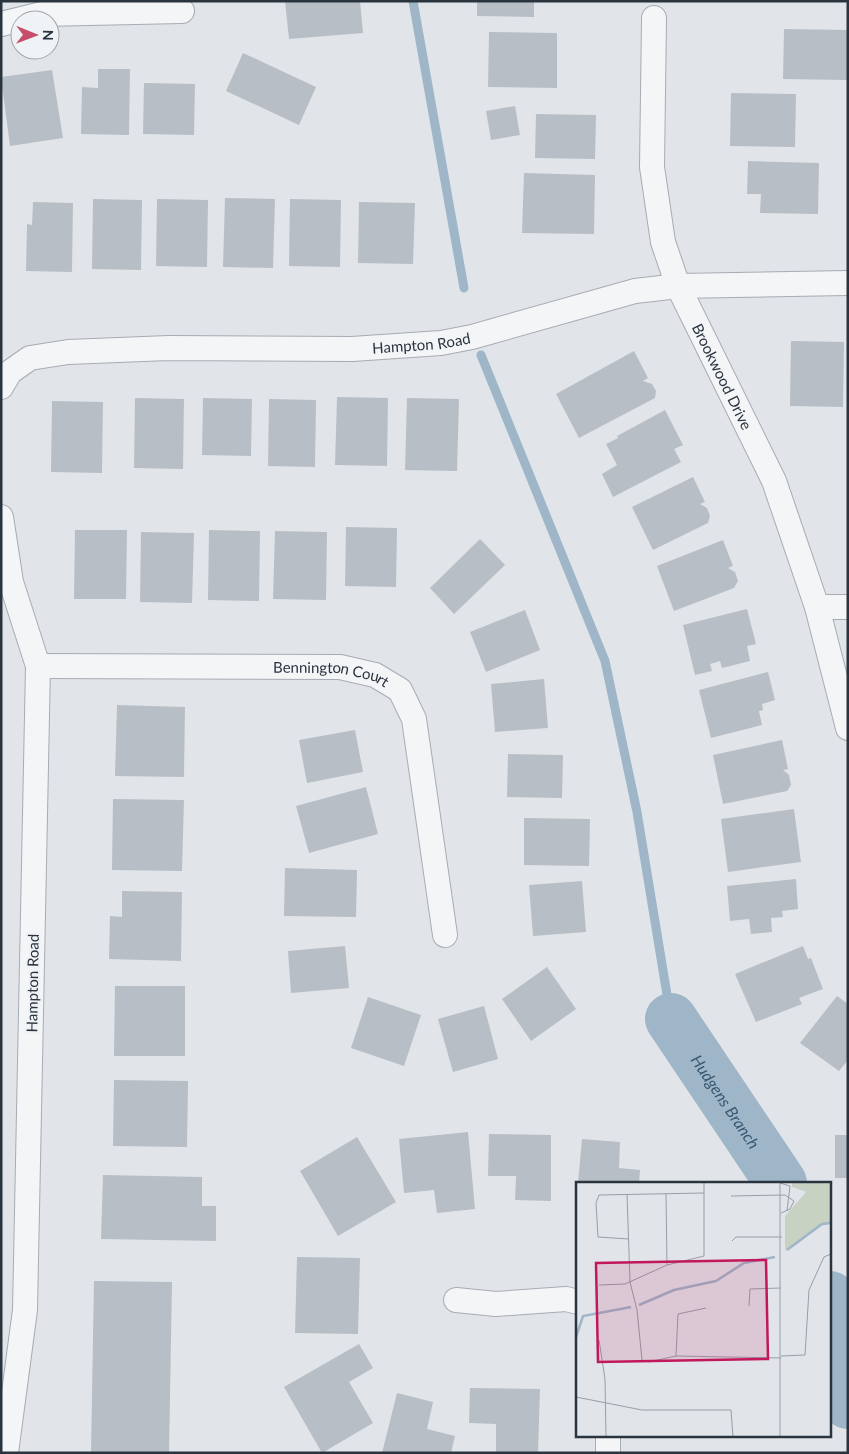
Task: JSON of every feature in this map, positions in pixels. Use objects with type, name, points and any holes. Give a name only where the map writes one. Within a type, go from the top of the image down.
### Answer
[{"type":"street","points":[[1,24],[42,14],[182,12]]},
{"type":"street","name":"Brookwood Drive","points":[[654,18],[652,167],[663,242],[678,286],[774,481],[817,607],[848,728]]},
{"type":"street","name":"Hampton Road","points":[[1,387],[10,372],[30,358],[68,352],[169,348],[352,348],[441,343],[472,337],[635,291],[678,286],[848,283]]},
{"type":"street","name":"Hampton Road","points":[[1,517],[11,582],[38,666],[25,1310],[6,1453]]},
{"type":"street","points":[[817,607],[848,607]]},
{"type":"street","name":"Bennington Court","points":[[38,666],[340,667],[375,675],[400,690],[414,719],[445,935]]},
{"type":"street","points":[[456,1300],[496,1304],[566,1298],[576,1301]]},
{"type":"street","points":[[608,1436],[608,1453]]},
{"type":"building","points":[[285,1],[360,1],[363,33],[289,39]]},
{"type":"building","points":[[477,1],[534,1],[534,17],[477,16]]},
{"type":"building","points":[[784,29],[848,30],[848,80],[783,79]]},
{"type":"building","points":[[489,32],[557,33],[557,88],[488,87]]},
{"type":"building","points":[[243,53],[316,87],[299,125],[226,91]]},
{"type":"building","points":[[98,69],[130,69],[129,135],[81,134],[82,87],[98,88]]},
{"type":"building","points":[[52,70],[63,138],[10,146],[1,77]]},
{"type":"building","points":[[144,83],[195,84],[194,135],[143,134]]},
{"type":"building","points":[[731,93],[796,94],[795,147],[730,146]]},
{"type":"building","points":[[515,106],[520,135],[491,140],[486,111]]},
{"type":"building","points":[[536,114],[596,115],[595,159],[535,158]]},
{"type":"building","points":[[748,161],[819,163],[818,214],[760,213],[761,194],[747,194]]},
{"type":"building","points":[[524,173],[595,175],[594,234],[522,233]]},
{"type":"building","points":[[225,198],[275,199],[273,268],[223,267]]},
{"type":"building","points":[[93,199],[142,200],[141,270],[92,269]]},
{"type":"building","points":[[157,199],[208,200],[207,267],[156,266]]},
{"type":"building","points":[[290,199],[341,200],[340,267],[289,266]]},
{"type":"building","points":[[33,202],[73,203],[72,272],[26,271],[27,224],[32,225]]},
{"type":"building","points":[[359,202],[415,203],[413,264],[358,263]]},
{"type":"building","points":[[791,341],[844,342],[843,407],[790,406]]},
{"type":"building","points":[[634,351],[648,378],[643,381],[652,384],[656,391],[655,398],[579,438],[556,394]]},
{"type":"building","points":[[337,397],[388,398],[387,466],[335,465]]},
{"type":"building","points":[[135,398],[184,399],[183,469],[134,468]]},
{"type":"building","points":[[203,398],[252,399],[251,456],[202,455]]},
{"type":"building","points":[[407,398],[459,399],[457,471],[405,470]]},
{"type":"building","points":[[269,399],[316,400],[315,467],[268,466]]},
{"type":"building","points":[[52,401],[103,402],[102,473],[51,472]]},
{"type":"building","points":[[665,410],[683,445],[674,449],[681,462],[613,497],[602,474],[617,465],[606,444]]},
{"type":"building","points":[[693,477],[705,502],[700,504],[707,508],[710,516],[708,523],[653,550],[632,507]]},
{"type":"building","points":[[346,527],[397,528],[396,587],[345,586]]},
{"type":"building","points":[[75,530],[127,530],[126,599],[74,599]]},
{"type":"building","points":[[209,530],[260,531],[259,601],[208,600]]},
{"type":"building","points":[[275,531],[327,532],[326,600],[273,599]]},
{"type":"building","points":[[141,532],[194,533],[192,603],[140,602]]},
{"type":"building","points":[[480,539],[505,565],[454,614],[430,588]]},
{"type":"building","points":[[723,540],[733,566],[728,568],[735,572],[738,581],[734,588],[674,611],[657,566]]},
{"type":"building","points":[[747,609],[756,644],[747,646],[750,661],[722,668],[720,661],[710,664],[712,671],[695,675],[683,625]]},
{"type":"building","points":[[525,610],[540,650],[486,672],[470,632]]},
{"type":"building","points":[[768,672],[775,700],[762,704],[763,710],[759,711],[762,725],[711,738],[699,690]]},
{"type":"building","points":[[544,679],[548,728],[495,732],[491,684]]},
{"type":"building","points":[[117,705],[185,707],[184,777],[115,776]]},
{"type":"building","points":[[355,730],[363,772],[307,783],[299,740]]},
{"type":"building","points":[[782,740],[788,769],[783,770],[789,775],[791,785],[787,791],[723,804],[713,755]]},
{"type":"building","points":[[508,754],[563,755],[562,798],[507,797]]},
{"type":"building","points":[[366,787],[378,834],[309,853],[296,806]]},
{"type":"building","points":[[113,799],[184,800],[182,871],[112,870]]},
{"type":"building","points":[[794,809],[801,862],[728,872],[721,819]]},
{"type":"building","points":[[524,818],[590,819],[589,866],[524,865]]},
{"type":"building","points":[[285,868],[357,870],[356,917],[284,916]]},
{"type":"building","points":[[796,879],[798,909],[782,911],[783,917],[771,918],[772,932],[751,934],[749,919],[730,921],[727,886]]},
{"type":"building","points":[[582,881],[586,932],[533,936],[529,885]]},
{"type":"building","points":[[122,891],[182,892],[181,961],[109,959],[110,916],[122,917]]},
{"type":"building","points":[[345,946],[349,988],[291,993],[288,951]]},
{"type":"building","points":[[803,946],[808,959],[811,958],[823,989],[799,998],[802,1004],[756,1022],[735,974]]},
{"type":"building","points":[[547,967],[576,1009],[531,1041],[502,999]]},
{"type":"building","points":[[115,986],[185,986],[185,1056],[114,1056]]},
{"type":"building","points":[[837,996],[848,1004],[848,1060],[839,1071],[800,1043]]},
{"type":"building","points":[[368,997],[421,1015],[404,1066],[351,1048]]},
{"type":"building","points":[[484,1006],[498,1059],[453,1072],[438,1019]]},
{"type":"building","points":[[114,1080],[188,1081],[187,1147],[113,1146]]},
{"type":"building","points":[[468,1132],[475,1209],[437,1213],[434,1190],[404,1193],[399,1139]]},
{"type":"building","points":[[489,1134],[551,1135],[551,1201],[515,1200],[516,1176],[488,1176]]},
{"type":"building","points":[[835,1135],[848,1135],[848,1178],[835,1178]]},
{"type":"building","points":[[357,1137],[396,1202],[338,1236],[300,1171]]},
{"type":"building","points":[[582,1139],[620,1142],[619,1168],[640,1170],[639,1182],[578,1182]]},
{"type":"building","points":[[103,1175],[202,1177],[202,1206],[216,1206],[216,1241],[101,1239]]},
{"type":"building","points":[[297,1257],[360,1258],[358,1334],[295,1333]]},
{"type":"building","points":[[94,1281],[172,1282],[169,1453],[91,1453]]},
{"type":"building","points":[[359,1344],[373,1368],[349,1382],[373,1423],[322,1453],[284,1387]]},
{"type":"building","points":[[470,1388],[540,1389],[538,1453],[496,1453],[496,1424],[469,1423]]},
{"type":"building","points":[[397,1393],[433,1402],[427,1429],[455,1436],[451,1453],[382,1453]]},
{"type":"waterway","points":[[413,1],[464,288]]},
{"type":"waterway","points":[[481,355],[605,661],[637,812],[671,1019]]},
{"type":"waterway","name":"Hudgens Branch","points":[[671,1019],[780,1182]]},
{"type":"waterway","name":"Hudgens Branch","points":[[832,1309],[848,1403]]}]
